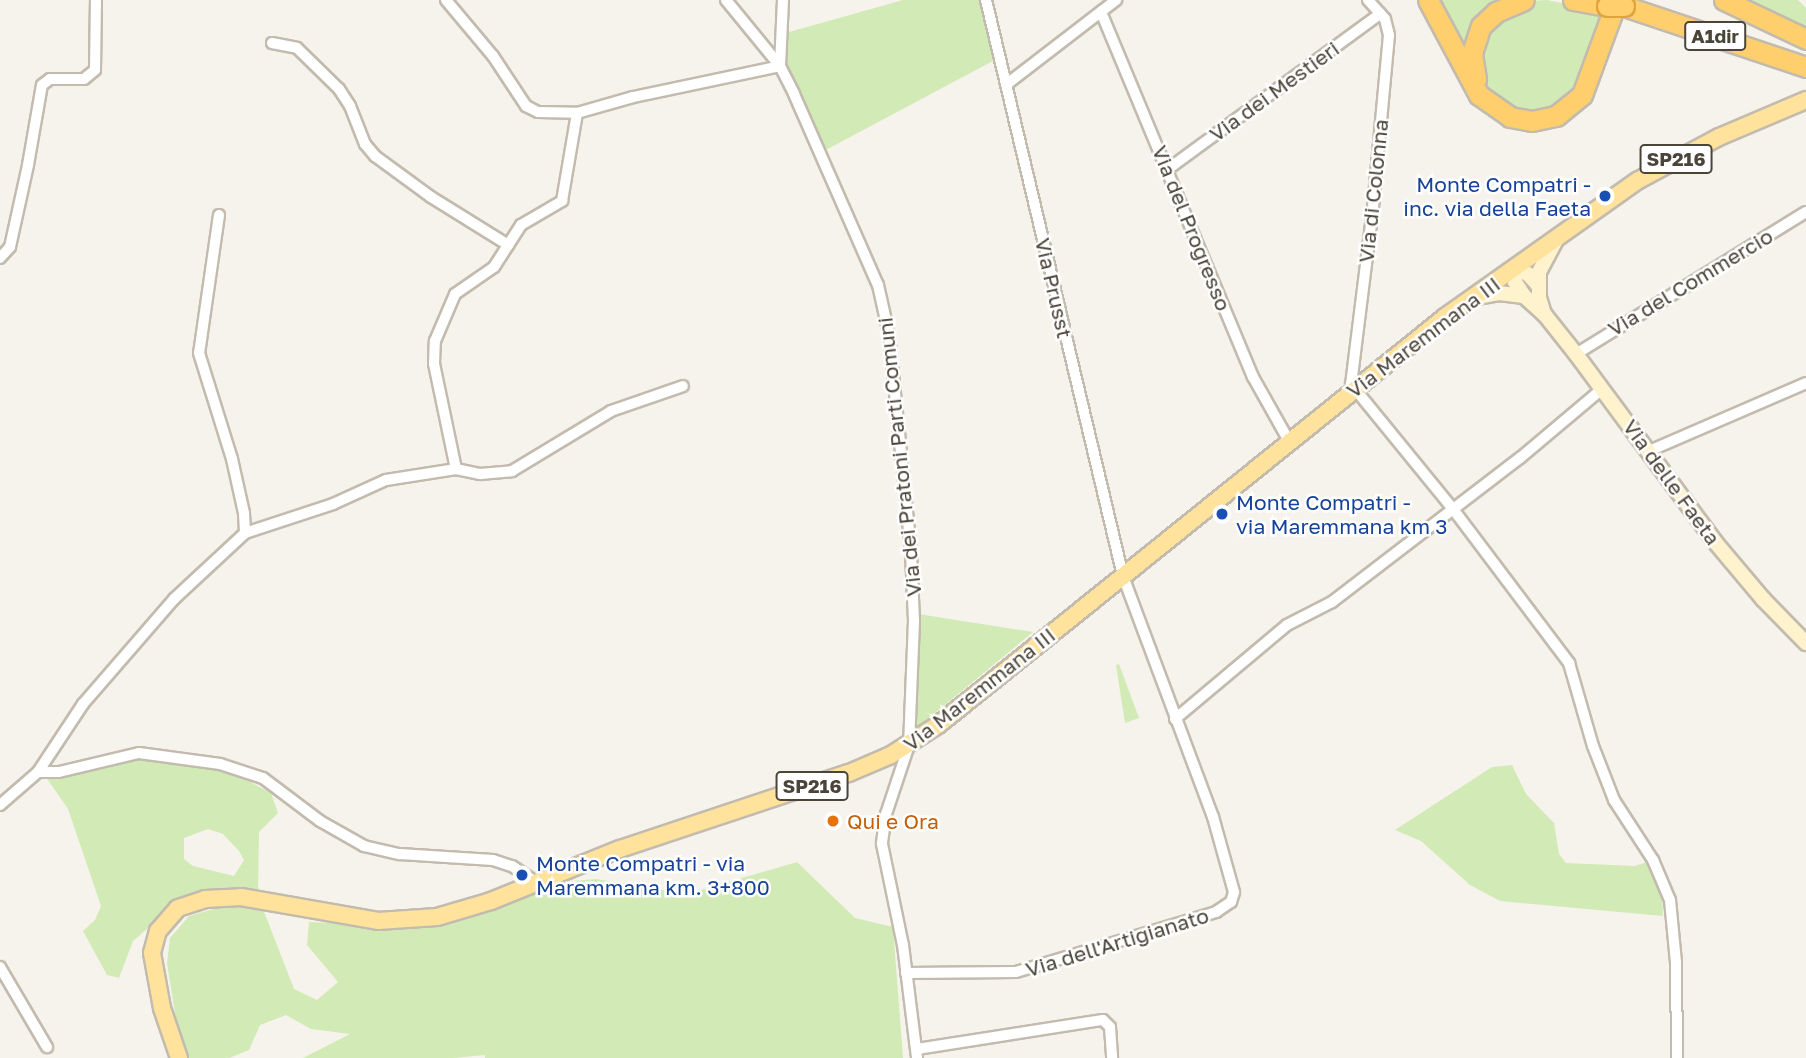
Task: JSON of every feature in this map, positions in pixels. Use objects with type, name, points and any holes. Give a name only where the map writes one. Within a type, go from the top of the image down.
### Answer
[{"type":"highway","points":[[1428,0],[1473,86],[1484,99],[1510,117],[1532,121],[1556,116],[1572,106],[1591,78],[1612,3],[1573,0]]},
{"type":"highway","points":[[1484,99],[1472,64],[1476,38],[1491,16],[1524,0]]},
{"type":"highway","name":"A1dir","points":[[1644,0],[1806,53]]},
{"type":"highway","points":[[1724,0],[1806,39]]},
{"type":"highway","name":"A1dir","points":[[1612,3],[1806,67]]},
{"type":"main road","name":"Via Maremmana III","points":[[179,1058],[162,1008],[152,957],[158,931],[178,908],[205,899],[241,897],[378,921],[416,921],[455,912],[537,883],[627,846],[849,774],[909,745],[1123,576],[1353,388],[1472,298],[1637,181],[1755,120],[1806,100]]},
{"type":"street","points":[[0,258],[10,247],[42,85],[48,79],[84,79],[95,69],[96,0]]},
{"type":"street","points":[[446,0],[493,56],[526,106],[538,112],[577,113],[780,65],[783,0]]},
{"type":"street","name":"Via dei Pratoni Parti Comuni","points":[[726,0],[780,65],[876,281],[885,313],[912,569],[913,671],[909,745],[886,814],[882,844],[904,945],[917,1054]]},
{"type":"street","name":"Via Prusst","points":[[986,0],[1123,576]]},
{"type":"street","points":[[1007,84],[1116,0]]},
{"type":"street","points":[[1368,0],[1381,14]]},
{"type":"street","name":"Via del Progresso","points":[[1101,12],[1253,377],[1289,441]]},
{"type":"street","name":"Via dei Mestieri","points":[[1168,169],[1381,14]]},
{"type":"street","name":"Via di Colonna","points":[[1353,388],[1350,376],[1373,208],[1388,35],[1385,19],[1381,14]]},
{"type":"street","points":[[272,43],[297,48],[338,89],[352,110],[365,144],[377,158],[422,191],[508,245]]},
{"type":"street","points":[[456,469],[434,368],[434,345],[452,298],[494,267],[521,225],[555,207],[565,197],[577,113]]},
{"type":"street","name":"Via del Commercio","points":[[1576,354],[1806,212]]},
{"type":"street","points":[[219,215],[199,352],[232,459],[244,513],[245,533]]},
{"type":"street","points":[[1545,315],[1537,284],[1543,259],[1558,238]]},
{"type":"street","points":[[1537,284],[1528,275],[1514,269],[1515,282],[1524,296],[1545,315]]},
{"type":"street","points":[[1472,298],[1499,293],[1524,296]]},
{"type":"street","name":"Via delle Faeta","points":[[1545,315],[1715,542],[1770,607],[1806,643]]},
{"type":"street","points":[[1649,451],[1806,383]]},
{"type":"street","points":[[0,805],[38,772],[79,710],[125,654],[189,583],[245,533],[333,504],[373,484],[456,469],[480,474],[512,471],[611,411],[683,386]]},
{"type":"street","points":[[1353,388],[1453,509],[1569,663],[1594,746],[1615,800],[1664,883],[1674,930],[1677,1058]]},
{"type":"street","points":[[1175,719],[1287,625],[1332,602],[1602,389]]},
{"type":"street","name":"Via dell'Artigianato","points":[[906,973],[1016,972],[1216,912],[1231,902],[1234,892],[1213,817],[1123,576]]},
{"type":"street","points":[[38,772],[59,772],[139,753],[220,764],[263,778],[320,821],[364,846],[400,854],[493,860],[512,866],[537,883]]},
{"type":"street","points":[[0,967],[47,1047]]},
{"type":"street","points":[[917,1054],[1103,1020],[1110,1027],[1112,1058]]},
{"type":"green space","points":[[903,0],[993,0],[1006,54],[820,153],[780,66],[782,34]]},
{"type":"green space","points":[[1437,0],[1505,0],[1463,49]]},
{"type":"green space","points":[[1547,0],[1606,12],[1572,96],[1544,112],[1520,112],[1491,94],[1484,86],[1480,75],[1480,43],[1505,10],[1529,1]]},
{"type":"green space","points":[[1736,0],[1798,0],[1806,8],[1806,33]]},
{"type":"green space","points":[[918,614],[1033,632],[917,728],[912,723],[919,661]]},
{"type":"green space","points":[[1119,664],[1139,718],[1125,723],[1116,665]]},
{"type":"green space","points":[[133,756],[177,759],[230,771],[271,793],[278,813],[259,832],[258,892],[210,891],[184,897],[133,941],[119,978],[107,975],[83,931],[95,920],[101,906],[68,809],[46,777]],"holes":[[[208,829],[223,834],[244,860],[234,876],[193,866],[184,859],[184,838]]]},
{"type":"green space","points":[[1512,765],[1526,794],[1554,823],[1559,854],[1566,863],[1635,866],[1647,862],[1662,891],[1663,916],[1500,901],[1470,885],[1421,841],[1395,830],[1492,767]]},
{"type":"green space","points":[[797,862],[855,918],[893,927],[903,1058],[485,1058],[485,1055],[454,1058],[303,1058],[350,1034],[311,1029],[286,1015],[260,1025],[249,1050],[229,1058],[187,1058],[180,1045],[167,963],[170,938],[189,916],[224,906],[263,909],[294,989],[317,1000],[338,982],[307,945],[309,922],[436,927],[560,882],[596,879],[687,894]]},
{"type":"place","name":"Monte Compatri - inc. via della Faeta","points":[[1605,196]]},
{"type":"place","name":"Monte Compatri - via Maremmana km 3","points":[[1222,514]]},
{"type":"place","name":"Qui e Ora","points":[[833,821]]},
{"type":"place","name":"Monte Compatri - via Maremmana km. 3+800","points":[[522,875]]}]
